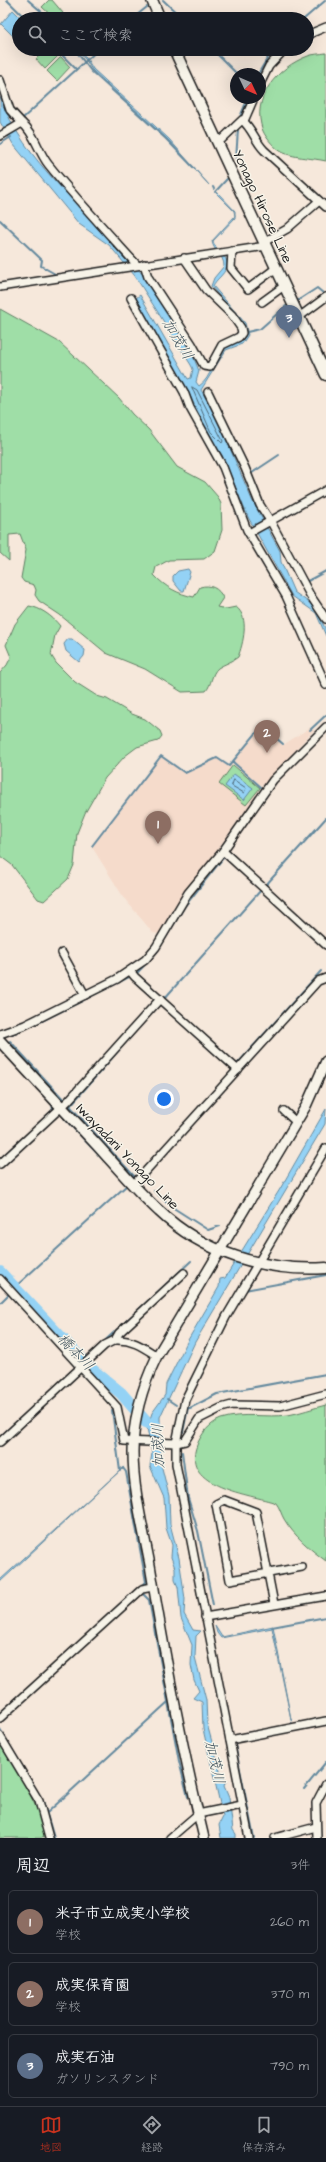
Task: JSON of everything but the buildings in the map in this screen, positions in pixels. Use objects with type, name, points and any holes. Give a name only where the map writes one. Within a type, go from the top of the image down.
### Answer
[{"type":"main road","points":[[152,0],[157,12]]},
{"type":"main road","name":"Yonago Hirose Line","points":[[177,56],[326,375]]},
{"type":"main road","name":"Iwayadani Yonago Line","points":[[0,1041],[133,1185],[160,1212],[183,1230],[223,1252],[255,1263],[283,1268],[326,1268]]},
{"type":"street","points":[[314,32],[326,27]]},
{"type":"street","points":[[266,72],[269,66],[279,56]]},
{"type":"street","points":[[0,80],[10,110],[28,128],[35,144],[48,164],[141,265],[192,344],[204,366],[210,367],[222,345],[239,338],[242,333],[241,328],[232,315],[206,290],[184,258]]},
{"type":"street","points":[[218,143],[242,120],[244,121],[251,104]]},
{"type":"street","points":[[244,121],[264,150],[326,207]]},
{"type":"street","points":[[0,136],[22,123]]},
{"type":"street","points":[[0,287],[220,253],[265,244],[287,229],[319,201]]},
{"type":"street","points":[[232,251],[231,268],[248,289],[276,268]]},
{"type":"street","points":[[262,302],[284,286]]},
{"type":"street","points":[[299,317],[326,297]]},
{"type":"street","points":[[125,306],[132,300],[184,392],[190,408],[222,466],[249,533],[286,596],[326,685]]},
{"type":"street","points":[[208,392],[238,454],[260,505],[310,595],[326,619]]},
{"type":"street","points":[[249,533],[326,490]]},
{"type":"street","points":[[0,1034],[26,1025],[86,995],[130,971],[145,960],[156,947],[188,893],[223,851],[273,780],[326,727]]},
{"type":"street","points":[[223,851],[326,944]]},
{"type":"street","points":[[62,952],[86,995]]},
{"type":"street","points":[[130,971],[238,1070]]},
{"type":"street","points":[[133,1185],[318,981],[326,978]]},
{"type":"street","points":[[0,1164],[62,1107],[160,999]]},
{"type":"street","points":[[204,1838],[202,1813],[173,1698],[153,1586],[134,1467],[134,1440],[137,1419],[146,1382],[157,1356],[223,1252],[306,1106],[326,1061]]},
{"type":"street","points":[[284,1111],[296,1122]]},
{"type":"street","points":[[249,1838],[240,1806],[230,1740],[176,1464],[176,1443],[185,1400],[226,1317],[255,1263],[326,1148]]},
{"type":"street","points":[[115,1340],[119,1333],[184,1273]]},
{"type":"street","points":[[0,1279],[84,1365],[117,1407],[124,1441],[134,1440],[176,1443],[185,1441],[189,1438],[192,1429],[199,1419],[221,1408],[232,1405],[280,1406],[326,1394]]},
{"type":"street","points":[[0,1442],[105,1345],[115,1340],[126,1339],[140,1344],[157,1356]]},
{"type":"street","points":[[274,1604],[268,1574],[256,1512],[224,1500],[220,1501],[216,1507],[230,1580],[268,1574],[302,1567]]},
{"type":"street","points":[[0,1718],[142,1589],[153,1586]]},
{"type":"street","points":[[205,1617],[326,1596]]},
{"type":"street","points":[[230,1740],[326,1721]]},
{"type":"street","points":[[0,1736],[39,1801],[49,1838]]},
{"type":"street","points":[[317,1838],[312,1828],[316,1803],[326,1784]]},
{"type":"street","points":[[170,1838],[202,1813],[240,1806]]},
{"type":"street","points":[[275,1838],[312,1828]]},
{"type":"shaded area","points":[[262,727],[283,745],[311,727],[314,730],[262,786],[233,762]]},
{"type":"shaded area","points":[[161,756],[185,773],[217,758],[229,766],[232,763],[261,788],[216,852],[176,903],[159,934],[153,933],[124,898],[92,847]]},
{"type":"green space","points":[[49,0],[52,0],[62,12],[47,12],[42,7]]},
{"type":"green space","points":[[326,53],[326,161],[284,153],[272,144],[266,137],[260,119],[260,107],[261,104],[266,104],[266,92],[269,85],[286,68],[308,56],[314,56],[314,54]]},
{"type":"green space","points":[[39,56],[58,56],[45,69],[36,59]]},
{"type":"green space","points":[[61,57],[70,67],[57,81],[47,71]]},
{"type":"green space","points":[[0,309],[59,342],[119,398],[132,414],[149,430],[177,467],[205,482],[218,497],[221,504],[222,530],[215,551],[204,559],[169,560],[156,567],[154,575],[172,589],[194,597],[200,587],[207,586],[217,589],[223,598],[217,607],[226,609],[236,607],[243,617],[244,631],[238,657],[216,670],[206,691],[182,692],[145,669],[106,653],[60,615],[39,601],[35,595],[36,590],[34,585],[24,582],[21,578],[26,550],[20,534],[9,535],[9,561],[0,553]]},
{"type":"green space","points":[[29,606],[46,613],[60,626],[55,635],[51,655],[56,663],[75,682],[97,696],[107,699],[132,714],[145,719],[160,731],[162,736],[158,741],[137,747],[125,756],[105,778],[85,813],[77,833],[74,865],[68,879],[44,901],[38,899],[12,865],[0,856],[0,673],[7,665],[11,657],[6,645],[15,624]]},
{"type":"green space","points":[[233,765],[260,788],[246,805],[219,784]]},
{"type":"green space","points":[[326,1405],[326,1561],[298,1537],[284,1519],[276,1503],[221,1487],[208,1480],[199,1471],[194,1459],[197,1445],[206,1429],[221,1419],[246,1415],[288,1415]]},
{"type":"green space","points":[[0,1744],[39,1813],[46,1838],[0,1838]]},
{"type":"water","points":[[13,10],[15,12],[12,12],[12,35],[1,24]]},
{"type":"water","points":[[82,56],[87,59],[93,69],[169,139],[209,185],[167,139],[92,70]]},
{"type":"water","name":"加茂川","points":[[0,97],[10,120],[40,163],[57,183],[113,240],[148,282],[193,356],[199,371],[196,382],[199,386],[207,378],[221,351],[228,345],[242,340],[245,334],[243,324],[211,286],[214,278],[224,266],[224,262],[214,248],[212,241],[235,216],[235,218],[213,241],[214,245],[225,257],[227,264],[222,275],[213,286],[245,323],[248,335],[242,344],[226,350],[201,390],[217,418],[252,500],[280,551],[281,562],[294,592],[314,606],[326,630],[326,636],[316,613],[292,596],[248,517],[222,455],[208,435],[188,391],[136,298],[140,295],[188,379],[191,378],[193,369],[191,365],[135,276],[109,245],[79,224],[13,144],[0,122]]},
{"type":"water","points":[[217,192],[235,211],[235,216],[234,211],[216,193]]},
{"type":"water","points":[[188,569],[190,572],[184,591],[181,591],[173,581],[173,576],[178,571]]},
{"type":"water","points":[[68,639],[72,639],[85,650],[84,656],[79,662],[66,651],[64,644]]},
{"type":"water","points":[[234,774],[253,788],[244,800],[225,786]]},
{"type":"water","name":"加茂川","points":[[326,1109],[325,1124],[195,1342],[160,1417],[161,1464],[169,1496],[170,1524],[179,1558],[185,1599],[184,1614],[193,1630],[201,1631],[196,1636],[195,1657],[206,1700],[207,1724],[220,1771],[226,1781],[224,1786],[229,1798],[233,1830],[236,1834],[236,1838],[221,1838],[219,1825],[223,1817],[203,1729],[202,1702],[193,1698],[199,1691],[194,1680],[191,1665],[192,1645],[181,1618],[178,1587],[175,1580],[175,1568],[171,1557],[172,1545],[166,1528],[164,1498],[150,1466],[152,1453],[147,1428],[152,1413],[165,1395],[166,1384],[188,1340],[219,1287],[220,1279],[225,1278],[280,1189]]},
{"type":"water","points":[[124,1467],[0,1582],[0,1580]]},
{"type":"water","points":[[215,1626],[222,1637],[273,1626],[292,1724],[272,1628],[221,1638],[217,1633]]},
{"type":"waterway","points":[[7,0],[19,12]]},
{"type":"waterway","points":[[28,0],[42,12]]},
{"type":"waterway","points":[[163,0],[176,12]]},
{"type":"waterway","points":[[312,12],[326,0]]},
{"type":"waterway","points":[[141,12],[147,7]]},
{"type":"waterway","points":[[63,56],[76,69]]},
{"type":"waterway","points":[[80,56],[91,71],[166,139],[195,169]]},
{"type":"waterway","points":[[22,119],[91,56]]},
{"type":"waterway","points":[[219,56],[231,68]]},
{"type":"waterway","points":[[262,68],[269,56]]},
{"type":"waterway","points":[[240,117],[245,104]]},
{"type":"waterway","points":[[236,160],[238,129]]},
{"type":"waterway","points":[[0,144],[11,137]]},
{"type":"waterway","points":[[215,192],[227,179]]},
{"type":"waterway","points":[[0,220],[42,260],[41,266],[57,275]]},
{"type":"waterway","points":[[297,301],[317,288],[323,293]]},
{"type":"waterway","points":[[247,332],[260,329],[286,306]]},
{"type":"waterway","points":[[252,473],[279,455]]},
{"type":"waterway","points":[[304,583],[326,571]]},
{"type":"waterway","points":[[310,730],[326,715]]},
{"type":"waterway","points":[[92,846],[161,756],[185,773],[217,758],[229,766],[262,726],[283,744]]},
{"type":"waterway","points":[[233,762],[261,787]]},
{"type":"waterway","points":[[265,886],[326,818]]},
{"type":"waterway","points":[[224,857],[236,867]]},
{"type":"waterway","points":[[137,973],[157,952],[185,906],[224,857]]},
{"type":"waterway","points":[[164,999],[261,890]]},
{"type":"waterway","points":[[238,1063],[321,971]]},
{"type":"waterway","points":[[12,1034],[40,1022],[131,976]]},
{"type":"waterway","points":[[134,1176],[70,1106],[155,1009]]},
{"type":"waterway","points":[[10,1041],[65,1101]]},
{"type":"waterway","points":[[32,1130],[53,1110],[52,1104]]},
{"type":"waterway","points":[[63,1117],[109,1166]]},
{"type":"waterway","points":[[0,1159],[20,1141]]},
{"type":"waterway","points":[[14,1288],[127,1185],[125,1183]]},
{"type":"waterway","points":[[154,1191],[172,1207],[208,1230],[220,1226]]},
{"type":"waterway","points":[[83,1361],[191,1261]]},
{"type":"waterway","name":"橋本川","points":[[0,1272],[90,1368],[121,1393],[146,1422],[156,1426]]},
{"type":"waterway","points":[[245,1290],[326,1275]]},
{"type":"waterway","points":[[0,1303],[9,1294]]},
{"type":"waterway","points":[[0,1437],[74,1369]]},
{"type":"waterway","points":[[186,1408],[190,1408],[217,1394],[326,1374]]},
{"type":"waterway","points":[[167,1399],[176,1405]]},
{"type":"waterway","points":[[183,1432],[188,1408]]},
{"type":"waterway","points":[[112,1410],[120,1471]]},
{"type":"waterway","points":[[182,1452],[188,1498],[198,1531],[213,1605]]},
{"type":"waterway","points":[[122,1469],[123,1468],[126,1472],[146,1582],[142,1586]]},
{"type":"waterway","points":[[141,1592],[149,1600],[179,1761],[188,1797]]},
{"type":"waterway","points":[[272,1627],[326,1617]]},
{"type":"waterway","points":[[213,1637],[228,1714]]},
{"type":"waterway","points":[[48,1812],[168,1702]]},
{"type":"waterway","points":[[0,1729],[43,1801],[54,1838]]},
{"type":"waterway","points":[[235,1745],[254,1838]]},
{"type":"waterway","points":[[304,1789],[326,1762]]},
{"type":"place","name":"成実石油","points":[[289,338]]},
{"type":"place","name":"成実保育園","points":[[267,753]]},
{"type":"place","name":"米子市立成実小学校","points":[[158,844]]}]
